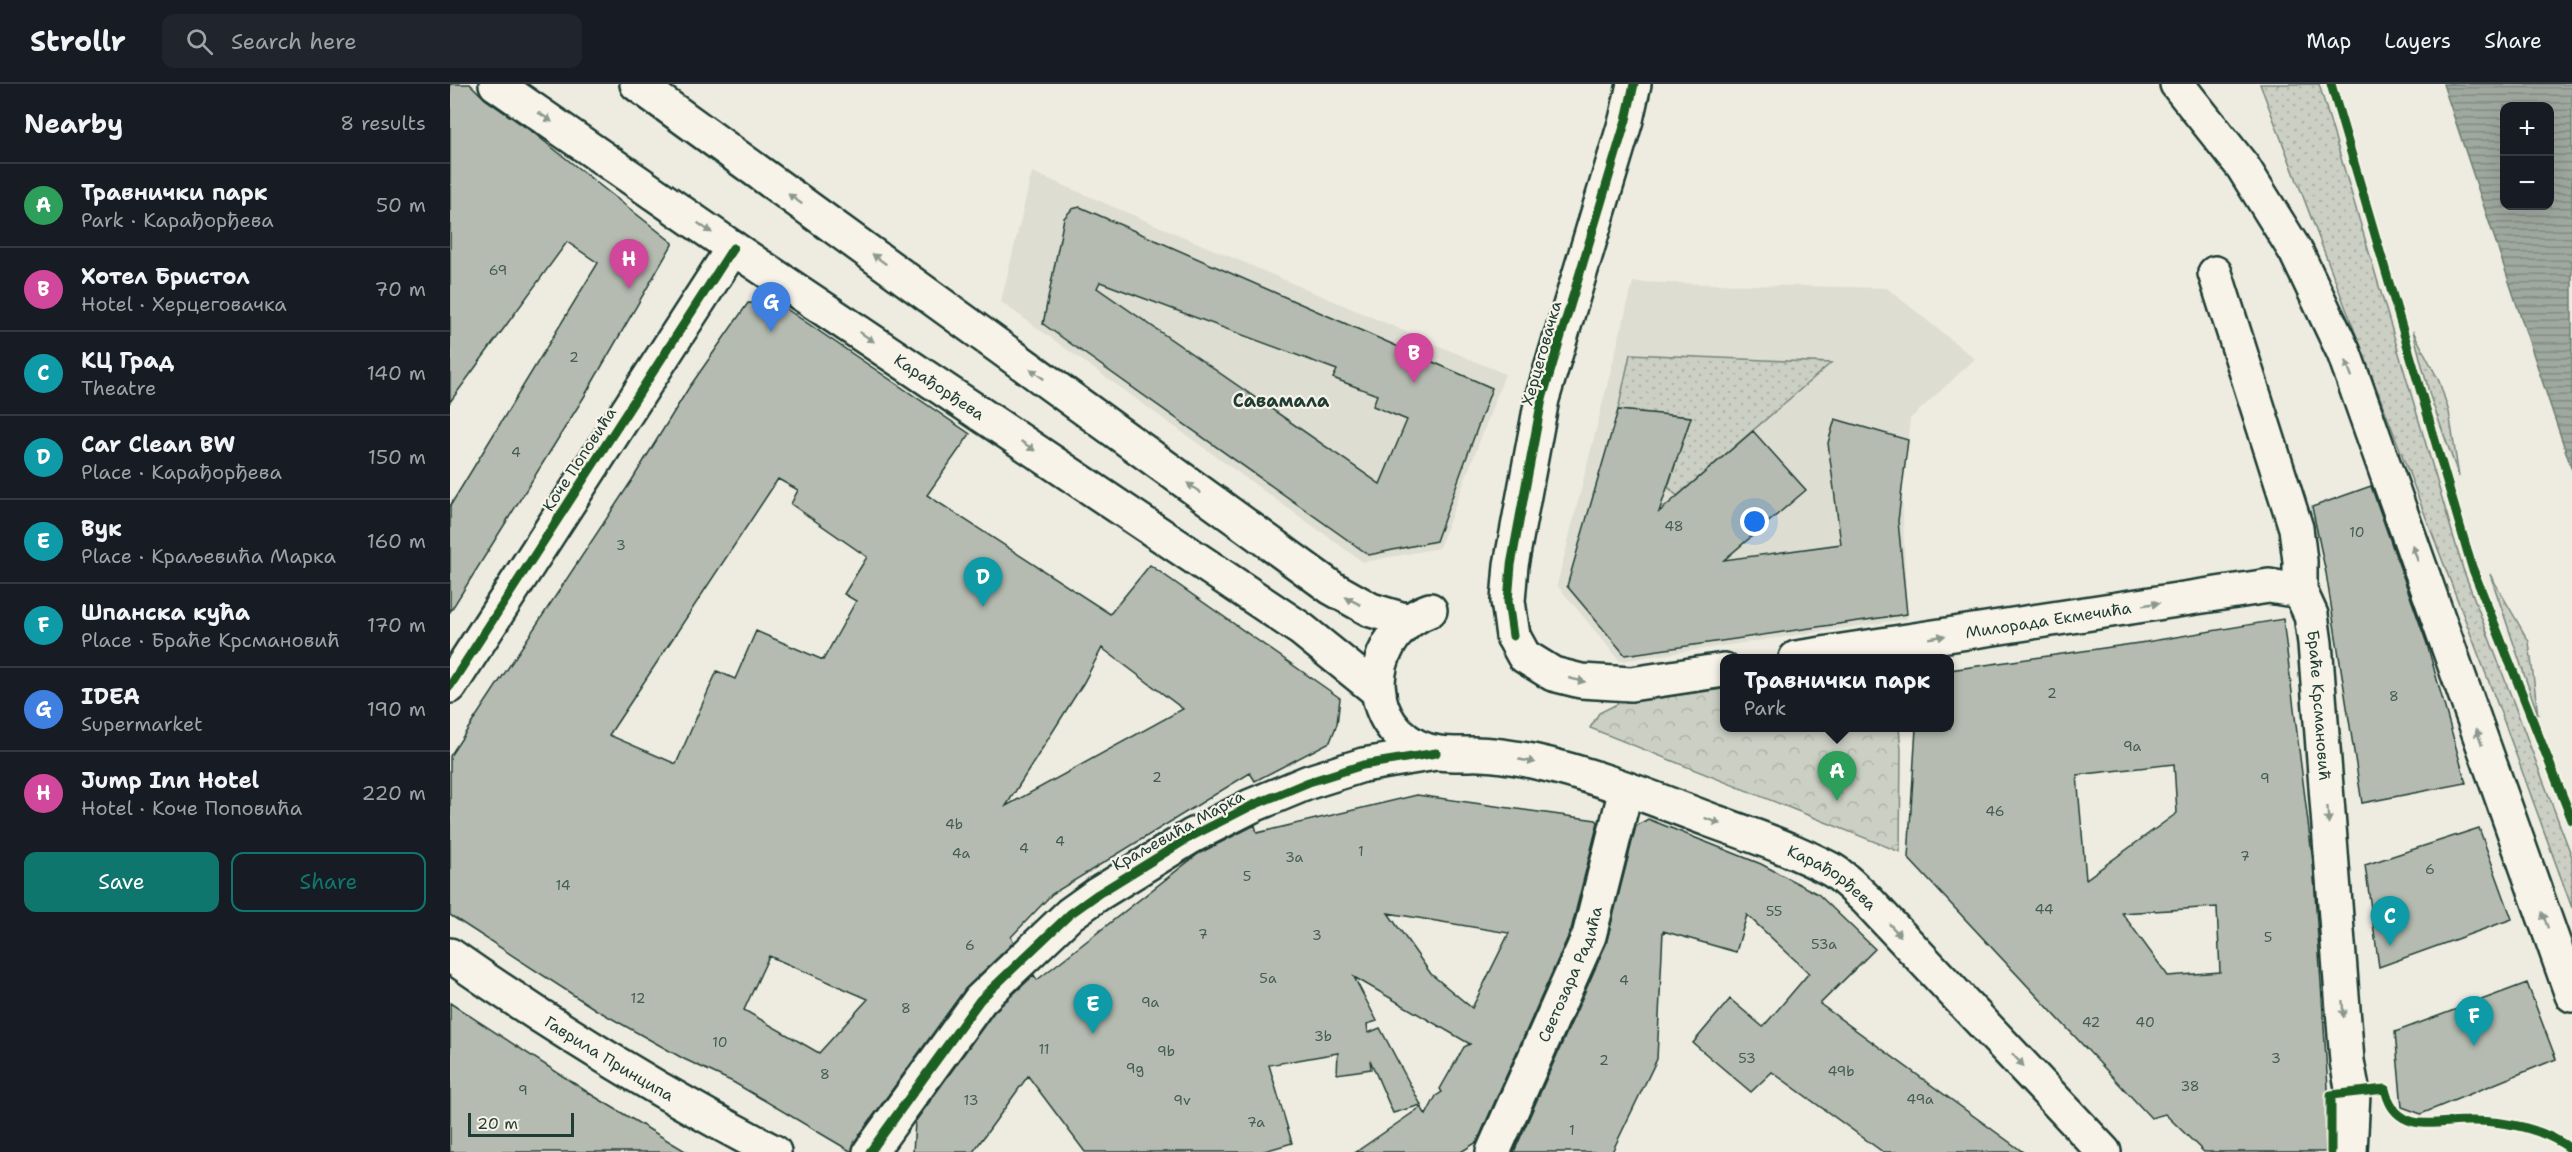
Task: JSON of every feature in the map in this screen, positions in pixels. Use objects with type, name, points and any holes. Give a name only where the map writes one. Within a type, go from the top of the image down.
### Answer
[{"type":"main road","name":"Карађорђева","points":[[496,84],[734,248],[1301,629],[1379,692]]},
{"type":"main road","points":[[637,84],[1332,588],[1371,610],[1419,615],[1386,646],[1378,672],[1379,692],[1385,713],[1398,731],[1415,745],[1436,753]]},
{"type":"main road","name":"Херцеговачка","points":[[1634,84],[1626,120],[1542,399],[1511,566],[1508,601],[1519,646],[1553,674],[1581,681],[1631,684],[1720,670]]},
{"type":"main road","points":[[2177,84],[2243,167],[2290,243],[2343,353],[2572,995]]},
{"type":"main road","name":"Коче Поповића","points":[[450,686],[734,248]]},
{"type":"main road","name":"Браће Крсмановић","points":[[2215,273],[2296,528],[2300,561],[2300,591],[2311,615],[2347,1061],[2353,1093],[2350,1152]]},
{"type":"main road","name":"Милорада Екмечића","points":[[1822,654],[2269,586],[2300,591]]},
{"type":"main road","name":"Краљевића Марка","points":[[870,1152],[980,1000],[1070,914],[1098,894],[1192,836],[1270,798],[1309,782],[1363,765],[1436,753],[1469,753]]},
{"type":"main road","name":"Карађорђева","points":[[1469,753],[1534,762],[1626,789],[1792,851],[1834,871],[1866,899],[2104,1152]]},
{"type":"main road","name":"Светозара Радића","points":[[1493,1152],[1589,936],[1626,789]]},
{"type":"main road","name":"Гаврила Принципа","points":[[450,955],[507,995],[587,1045],[709,1119],[774,1152]]},
{"type":"shaded area","points":[[2443,84],[2572,84],[2572,470]]},
{"type":"shaded area","points":[[1032,172],[1505,374],[1439,548],[1363,562],[1001,302]]},
{"type":"shaded area","points":[[1633,282],[1887,288],[1975,359],[1910,419],[1902,489],[1907,619],[1620,661],[1557,585]]},
{"type":"green space","points":[[2260,84],[2319,84],[2463,569],[2572,857],[2572,908],[2502,716]]},
{"type":"green space","points":[[2413,331],[2439,381],[2449,412],[2459,477],[2430,396]]},
{"type":"green space","points":[[1630,354],[1831,363],[1677,496],[1668,487],[1691,417],[1618,410]]},
{"type":"green space","points":[[2490,574],[2529,642],[2538,715]]},
{"type":"green space","points":[[1720,690],[1720,732],[1899,732],[1900,852],[1590,728],[1599,713],[1619,703]]},
{"type":"building","points":[[450,84],[470,84],[485,99],[535,134],[673,243],[584,397],[450,612],[450,506],[598,263],[567,242],[450,402]]},
{"type":"building","points":[[1080,207],[1492,388],[1436,541],[1369,555],[1043,324],[1064,218],[1072,209]],"holes":[[[1100,282],[1337,370],[1333,378],[1377,395],[1373,406],[1407,420],[1380,484],[1097,288]]]},
{"type":"building","points":[[748,303],[779,304],[970,434],[927,495],[1110,614],[1150,565],[1340,698],[1337,724],[1330,742],[1255,781],[1250,773],[1052,894],[1011,937],[1014,942],[965,989],[855,1141],[852,1152],[733,1082],[684,1059],[595,1009],[450,915],[450,756],[632,480],[688,389]],"holes":[[[778,479],[798,490],[791,504],[867,557],[844,594],[856,601],[823,660],[756,631],[735,679],[717,671],[676,764],[609,735]],[[1102,648],[1183,709],[1006,806],[1084,682]],[[769,956],[868,999],[819,1053],[744,1010]]]},
{"type":"building","points":[[1618,410],[1691,417],[1659,512],[1753,431],[1806,490],[1724,560],[1841,544],[1828,443],[1835,419],[1908,440],[1898,521],[1907,614],[1625,655],[1567,586]]},
{"type":"building","points":[[2371,486],[2427,644],[2466,783],[2362,803],[2326,573],[2312,507]]},
{"type":"building","points":[[2283,619],[2313,863],[2328,1088],[2325,1152],[2204,1152],[2165,1114],[2151,1118],[1908,858],[1916,732],[1954,732],[1954,669],[2146,642]],"holes":[[[2174,764],[2177,813],[2086,879],[2077,775]],[[2217,907],[2220,972],[2168,976],[2122,913]]]},
{"type":"building","points":[[1417,795],[1598,822],[1571,930],[1477,1142],[1461,1152],[1356,1152],[1421,1107],[1426,1115],[1436,1096],[1442,1092],[1440,1089],[1464,1047],[1470,1044],[1354,977],[1377,1021],[1367,1024],[1368,1033],[1380,1028],[1421,1105],[1393,1113],[1370,1060],[1371,1069],[1337,1074],[1338,1053],[1269,1065],[1292,1143],[1261,1152],[1085,1152],[1028,1076],[973,1152],[913,1152],[915,1122],[994,1012],[1034,975],[1037,980],[1198,854],[1255,825],[1257,833]],"holes":[[[1388,913],[1509,933],[1472,1008],[1431,974]]]},
{"type":"building","points":[[1648,819],[1761,864],[1818,894],[1875,949],[1820,1004],[2023,1152],[1883,1152],[1772,1072],[1751,1092],[1693,1043],[1730,999],[1763,1027],[1809,973],[1747,915],[1736,952],[1663,931],[1657,1059],[1612,1152],[1514,1152],[1606,944],[1636,826]]},
{"type":"building","points":[[2479,828],[2512,919],[2379,967],[2365,865]]},
{"type":"building","points":[[2527,983],[2556,1059],[2421,1114],[2402,1107],[2395,1032]]},
{"type":"building","points":[[450,1003],[592,1095],[687,1152],[450,1152]]},
{"type":"cycle path","points":[[1513,636],[1508,601],[1511,565],[1542,399],[1626,120],[1634,84]]},
{"type":"cycle path","points":[[2331,84],[2472,567],[2572,820]]},
{"type":"cycle path","points":[[450,686],[733,248]]},
{"type":"cycle path","points":[[870,1152],[980,1000],[1070,914],[1098,894],[1192,836],[1251,806],[1309,782],[1363,765],[1436,753]]},
{"type":"cycle path","points":[[2331,1152],[2331,1095],[2385,1089],[2394,1109],[2411,1121],[2418,1123],[2480,1121],[2508,1124],[2549,1136],[2572,1150]]},
{"type":"place","name":"Jump Inn Hotel","points":[[629,289]]},
{"type":"place","name":"IDEA","points":[[771,332]]},
{"type":"place","name":"Хотел Бристол","points":[[1414,383]]},
{"type":"place","name":"Car Clean BW","points":[[983,607]]},
{"type":"place","name":"Травнички парк","points":[[1837,801]]},
{"type":"place","name":"КЦ Град","points":[[2390,946]]},
{"type":"place","name":"Вук","points":[[1093,1034]]},
{"type":"place","name":"Шпанска кућа","points":[[2474,1046]]},
{"type":"district","name":"Савамала","points":[[1281,401]]}]
